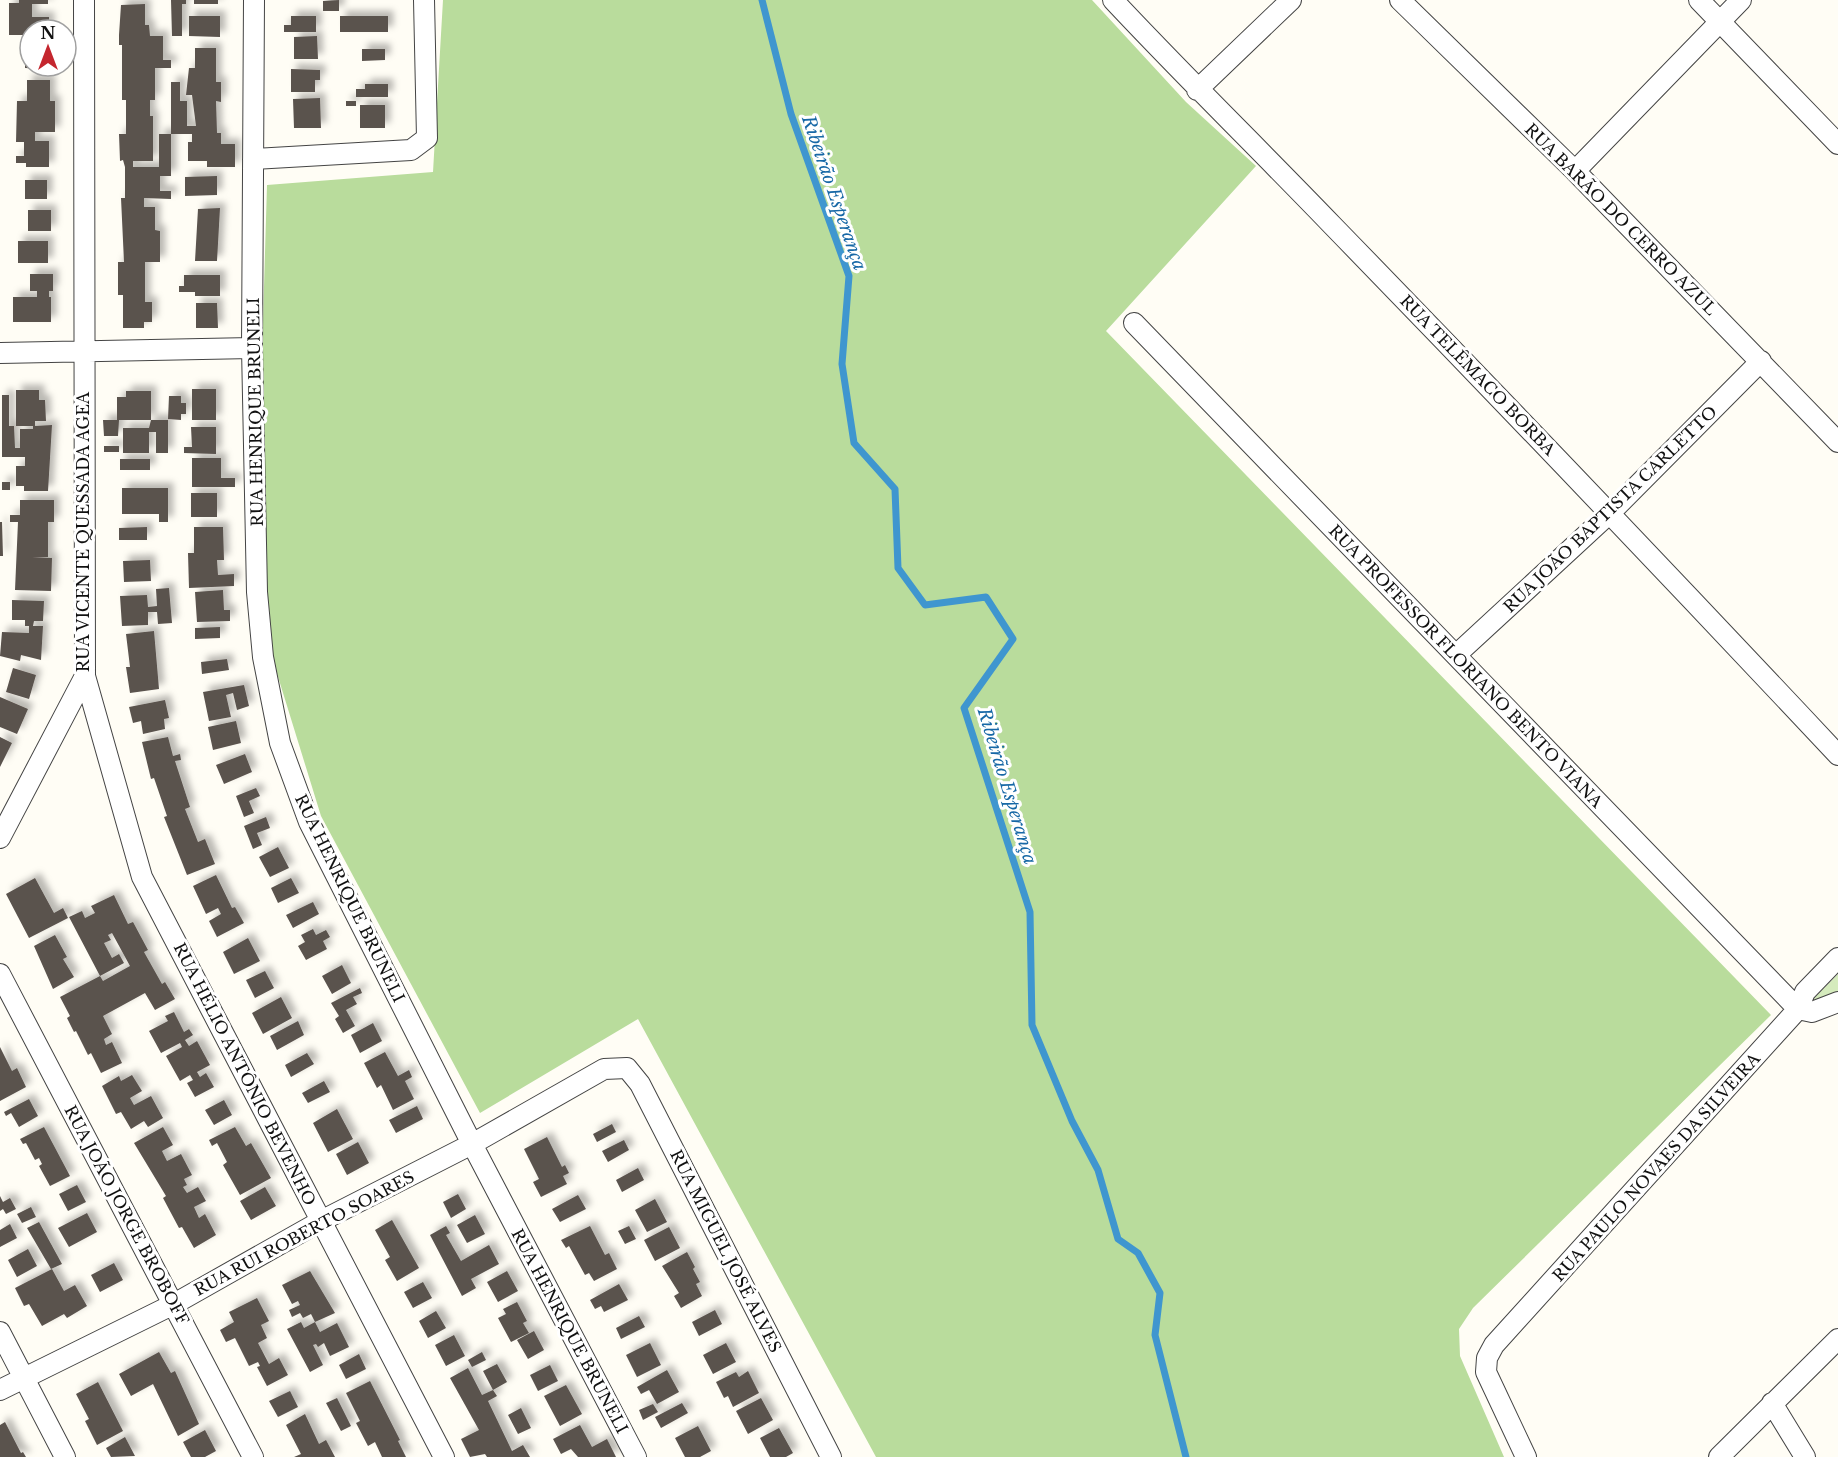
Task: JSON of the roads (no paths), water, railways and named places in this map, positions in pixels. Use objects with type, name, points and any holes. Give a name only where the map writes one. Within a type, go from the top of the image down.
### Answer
[{"type":"street","points":[[84,0],[84,350]]},
{"type":"street","name":"RUA HENRIQUE BRUNELI","points":[[254,0],[252,348],[257,592],[263,657],[280,743],[309,822],[472,1144],[636,1457]]},
{"type":"street","points":[[253,159],[411,150],[427,138],[424,0]]},
{"type":"street","name":"RUA TELÊMACO BORBA","points":[[1113,0],[1197,90],[1275,165],[1611,512],[1838,755]]},
{"type":"street","points":[[1197,90],[1291,0]]},
{"type":"street","name":"RUA BARÃO DO CERRO AZUL","points":[[1400,0],[1575,171],[1838,442]]},
{"type":"street","points":[[1700,0],[1838,144]]},
{"type":"street","points":[[1575,171],[1741,0]]},
{"type":"street","name":"RUA PROFESSOR FLORIANO BENTO VIANA","points":[[1134,323],[1798,1009]]},
{"type":"street","points":[[0,353],[252,348]]},
{"type":"street","name":"RUA VICENTE QUESSADA AGEA","points":[[0,838],[85,676],[84,350]]},
{"type":"street","name":"RUA JOÃO BAPTISTA CARLETTO","points":[[1456,655],[1611,512],[1761,361]]},
{"type":"street","name":"RUA HÉLIO ANTÔNIO BEVENHO","points":[[85,676],[142,877],[444,1457]]},
{"type":"street","name":"RUA PAULO NOVAES DA SILVEIRA","points":[[1526,1457],[1486,1372],[1487,1358],[1494,1345],[1798,1009],[1805,992],[1838,958]]},
{"type":"street","name":"RUA JOÃO JORGE BROBOFF","points":[[0,974],[253,1457]]},
{"type":"street","points":[[1798,1009],[1812,1012],[1838,1002]]},
{"type":"street","name":"RUA MIGUEL JOSÉ ALVES","points":[[604,1069],[627,1068],[640,1084],[831,1457]]},
{"type":"street","name":"RUA RUI ROBERTO SOARES","points":[[0,1390],[174,1304],[321,1221],[472,1144],[604,1069]]},
{"type":"street","points":[[0,1332],[65,1457]]},
{"type":"street","points":[[1719,1457],[1838,1339]]},
{"type":"street","points":[[1772,1402],[1805,1457]]},
{"type":"waterway","name":"Ribeirão Esperança","points":[[762,0],[791,114],[849,276],[842,364],[854,443],[895,489],[898,568],[925,605],[986,597],[1013,639],[964,708],[1030,912],[1032,1025],[1072,1121],[1098,1170],[1118,1239],[1138,1253],[1160,1293],[1155,1335],[1186,1457]]}]
